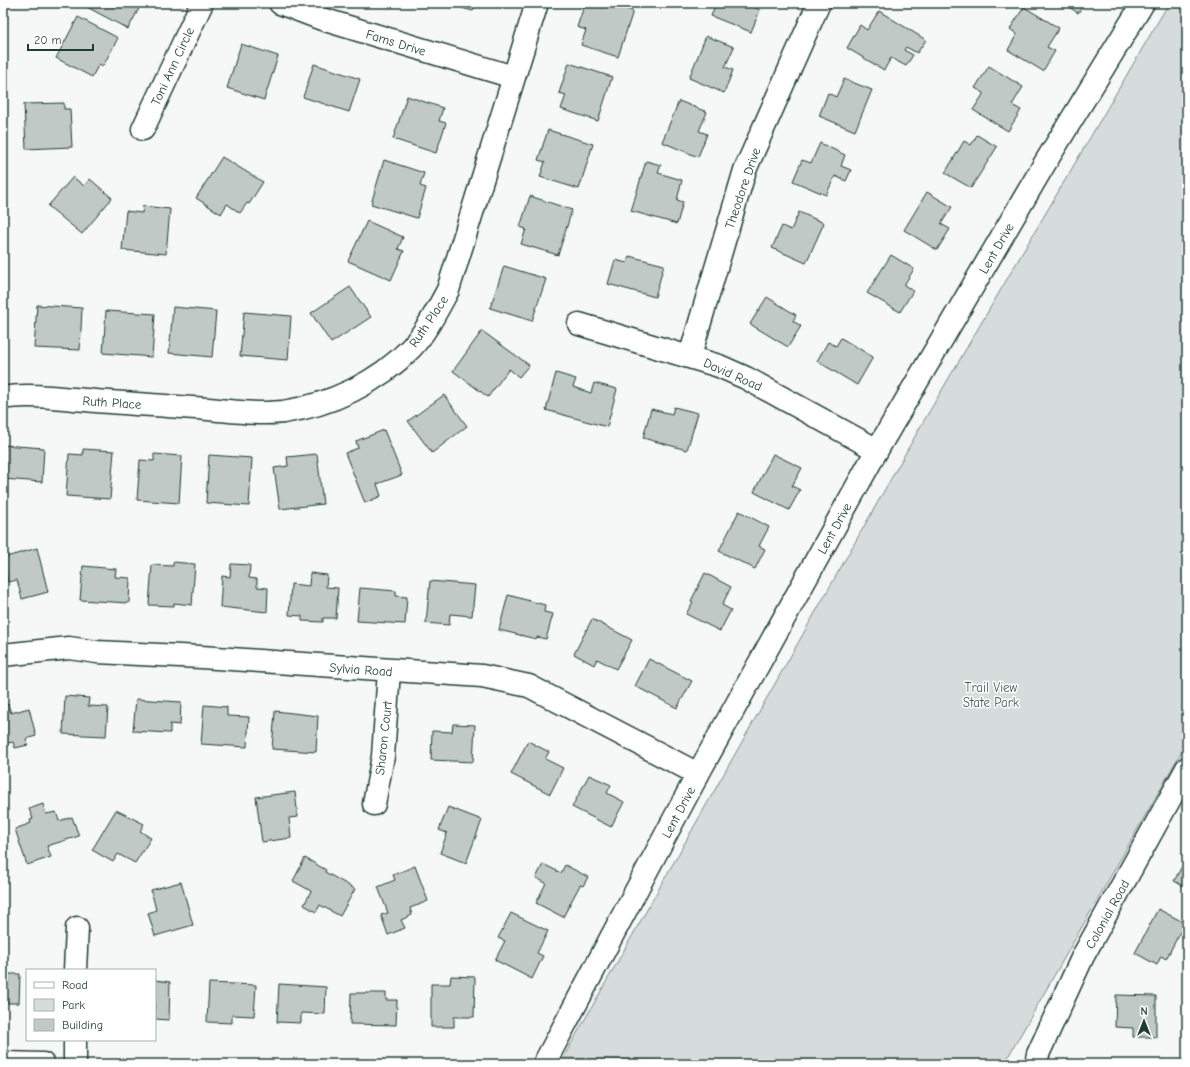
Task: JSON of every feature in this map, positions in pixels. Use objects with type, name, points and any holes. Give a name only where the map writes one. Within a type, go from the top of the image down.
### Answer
[{"type":"street","name":"Toni Ann Circle","points":[[143,129],[202,3]]},
{"type":"street","name":"Fams Drive","points":[[280,3],[322,19],[512,77]]},
{"type":"street","name":"Ruth Place","points":[[3,398],[27,396],[234,411],[282,412],[322,403],[362,385],[390,367],[411,348],[427,327],[448,290],[512,77],[537,3]]},
{"type":"street","name":"Theodore Drive","points":[[690,356],[745,170],[818,3]]},
{"type":"street","name":"Lent Drive","points":[[544,1064],[698,774],[877,450],[1045,163],[1143,3]]},
{"type":"street","name":"David Road","points":[[579,324],[690,356],[719,366],[746,378],[877,450]]},
{"type":"street","name":"Sylvia Road","points":[[3,655],[69,648],[97,652],[201,656],[389,671],[482,676],[529,686],[698,774]]},
{"type":"street","name":"Sharon Court","points":[[374,804],[383,756],[389,671]]},
{"type":"street","name":"Colonial Road","points":[[1036,1064],[1038,1054],[1083,956],[1186,774]]},
{"type":"street","points":[[75,969],[77,928]]},
{"type":"street","points":[[75,1041],[75,1064]]},
{"type":"street","points":[[3,1063],[43,1064]]},
{"type":"green space","name":"Trail View State Park","points":[[1169,3],[1187,3],[1187,742],[1004,1064],[798,1064],[563,1058],[922,424]]},
{"type":"building","points":[[89,3],[142,3],[128,29],[87,7]]},
{"type":"building","points":[[443,3],[476,3],[473,11]]},
{"type":"building","points":[[585,3],[610,3],[633,11],[618,57],[581,45],[586,30],[577,27]]},
{"type":"building","points":[[716,3],[752,3],[751,6],[760,10],[751,32],[711,16]]},
{"type":"building","points":[[1063,3],[1085,3],[1078,13]]},
{"type":"building","points":[[1024,7],[1059,28],[1047,47],[1055,51],[1043,71],[1008,50],[1017,34],[1010,29]]},
{"type":"building","points":[[879,11],[926,40],[917,53],[906,47],[904,50],[913,55],[906,66],[891,58],[884,70],[847,48],[860,25],[867,30]]},
{"type":"building","points":[[78,17],[118,38],[103,66],[99,64],[92,77],[56,58]]},
{"type":"building","points":[[706,36],[734,47],[725,67],[733,70],[724,93],[689,78]]},
{"type":"building","points":[[241,44],[278,56],[264,100],[227,88]]},
{"type":"building","points":[[569,63],[612,77],[598,121],[561,109],[566,95],[559,93]]},
{"type":"building","points":[[314,64],[360,79],[349,112],[303,97]]},
{"type":"building","points":[[989,66],[1023,87],[1012,105],[1021,110],[1008,131],[973,110],[984,93],[975,88]]},
{"type":"building","points":[[844,79],[872,90],[855,131],[819,116],[828,93],[836,97]]},
{"type":"building","points":[[407,96],[443,108],[439,121],[446,123],[436,153],[393,139]]},
{"type":"building","points":[[679,101],[707,112],[699,131],[707,134],[698,157],[662,142]]},
{"type":"building","points":[[64,103],[64,109],[70,109],[72,147],[26,149],[24,104]]},
{"type":"building","points":[[548,130],[593,144],[579,189],[540,177],[545,162],[538,160]]},
{"type":"building","points":[[977,135],[997,147],[971,188],[945,173],[964,141],[971,145]]},
{"type":"building","points":[[820,143],[845,155],[841,166],[851,170],[846,181],[835,176],[826,195],[793,181],[802,160],[811,163]]},
{"type":"building","points":[[222,157],[263,182],[249,204],[247,203],[240,213],[227,204],[221,214],[196,198]]},
{"type":"building","points":[[384,160],[424,173],[420,186],[426,188],[417,218],[371,204]]},
{"type":"building","points":[[646,161],[661,165],[658,173],[682,180],[677,200],[683,202],[677,224],[631,211]]},
{"type":"building","points":[[73,177],[84,186],[90,179],[112,198],[82,234],[48,206]]},
{"type":"building","points":[[927,192],[952,207],[941,224],[950,229],[937,250],[904,230]]},
{"type":"building","points":[[530,196],[572,210],[558,255],[521,244],[526,229],[520,227]]},
{"type":"building","points":[[143,206],[170,209],[166,254],[122,250],[126,211],[142,213]]},
{"type":"building","points":[[799,212],[824,223],[806,263],[772,248],[782,226],[791,230]]},
{"type":"building","points":[[367,221],[403,237],[398,249],[404,251],[391,280],[348,261]]},
{"type":"building","points":[[891,255],[914,269],[904,285],[913,291],[900,312],[867,293]]},
{"type":"building","points":[[629,256],[664,265],[655,297],[608,284],[615,260],[627,263]]},
{"type":"building","points":[[504,266],[546,279],[532,321],[490,308]]},
{"type":"building","points":[[350,287],[371,317],[331,343],[311,313]]},
{"type":"building","points":[[767,297],[796,315],[793,321],[801,326],[788,347],[750,324]]},
{"type":"building","points":[[37,305],[82,308],[80,350],[34,348]]},
{"type":"building","points":[[173,307],[216,311],[212,357],[169,353]]},
{"type":"building","points":[[106,311],[155,314],[152,357],[103,353]]},
{"type":"building","points":[[244,312],[291,316],[288,360],[240,356]]},
{"type":"building","points":[[482,331],[529,365],[519,377],[509,369],[488,397],[453,371]]},
{"type":"building","points":[[841,338],[873,357],[857,385],[817,361],[828,342],[836,346]]},
{"type":"building","points":[[556,373],[576,379],[573,387],[591,393],[594,383],[617,389],[607,427],[546,410]]},
{"type":"building","points":[[444,395],[467,426],[432,453],[408,421]]},
{"type":"building","points":[[674,407],[698,413],[687,450],[643,438],[651,409],[672,414]]},
{"type":"building","points":[[384,430],[402,475],[377,484],[381,496],[365,503],[345,453],[358,448],[356,441]]},
{"type":"building","points":[[3,445],[44,448],[42,482],[3,479]]},
{"type":"building","points":[[83,449],[114,451],[110,499],[66,496],[69,454],[83,455]]},
{"type":"building","points":[[154,454],[182,456],[179,503],[137,500],[140,460],[154,461]]},
{"type":"building","points":[[317,454],[323,504],[280,509],[274,468],[288,466],[287,457]]},
{"type":"building","points":[[773,454],[802,468],[792,486],[800,490],[789,510],[754,492]]},
{"type":"building","points":[[209,455],[252,458],[249,506],[206,503]]},
{"type":"building","points":[[739,511],[769,527],[759,546],[765,549],[755,569],[719,551]]},
{"type":"building","points":[[37,548],[48,592],[22,599],[17,580],[8,582],[3,558]]},
{"type":"building","points":[[173,562],[195,564],[192,605],[174,603],[174,606],[149,605],[152,565],[173,566]]},
{"type":"building","points":[[231,564],[250,565],[249,578],[257,579],[257,587],[268,588],[267,612],[220,607],[222,576],[230,577]]},
{"type":"building","points":[[83,566],[116,569],[115,577],[130,578],[129,603],[80,600]]},
{"type":"building","points":[[310,573],[327,575],[326,587],[338,588],[336,618],[323,618],[323,622],[302,621],[302,616],[289,615],[291,584],[309,586]]},
{"type":"building","points":[[705,573],[731,587],[722,605],[731,610],[720,631],[686,614],[693,602],[691,601]]},
{"type":"building","points":[[430,581],[475,585],[472,616],[450,614],[449,625],[426,623]]},
{"type":"building","points":[[360,588],[396,591],[396,596],[407,597],[405,624],[357,621]]},
{"type":"building","points":[[508,595],[545,605],[544,612],[553,614],[546,639],[537,637],[536,639],[499,630]]},
{"type":"building","points":[[592,619],[632,640],[616,669],[597,659],[594,665],[574,654]]},
{"type":"building","points":[[649,659],[692,681],[677,708],[635,686]]},
{"type":"building","points":[[65,696],[89,698],[88,706],[108,707],[106,736],[63,734]]},
{"type":"building","points":[[136,699],[181,702],[180,725],[170,724],[170,733],[133,731]]},
{"type":"building","points":[[8,704],[11,713],[29,708],[36,736],[26,739],[28,745],[15,748],[13,742],[3,744],[3,706]]},
{"type":"building","points":[[204,705],[227,707],[227,716],[249,717],[247,747],[201,744]]},
{"type":"building","points":[[275,711],[318,716],[316,752],[272,749]]},
{"type":"building","points":[[453,724],[475,725],[473,762],[431,760],[432,731],[452,732]]},
{"type":"building","points":[[528,741],[549,752],[545,759],[563,768],[550,794],[511,774]]},
{"type":"building","points":[[589,775],[611,785],[607,793],[624,802],[611,827],[572,807]]},
{"type":"building","points":[[295,792],[298,817],[289,818],[291,838],[262,842],[256,797]]},
{"type":"building","points":[[43,804],[46,814],[56,812],[59,821],[72,817],[79,836],[47,846],[51,857],[27,865],[15,829],[31,823],[30,820],[33,819],[29,809]]},
{"type":"building","points":[[448,807],[482,820],[466,863],[440,853],[447,833],[439,830]]},
{"type":"building","points":[[116,810],[144,824],[140,831],[151,838],[135,863],[118,854],[113,862],[92,850]]},
{"type":"building","points":[[1187,857],[1187,888],[1174,881]]},
{"type":"building","points":[[305,858],[326,870],[325,872],[355,889],[340,916],[320,905],[316,912],[304,905],[311,891],[293,881]]},
{"type":"building","points":[[543,864],[561,873],[565,865],[588,877],[583,886],[580,885],[563,917],[536,903],[546,883],[536,878]]},
{"type":"building","points":[[415,866],[428,901],[410,908],[412,915],[401,920],[405,928],[388,935],[381,915],[388,913],[378,887],[395,880],[393,875]]},
{"type":"building","points":[[181,882],[193,925],[155,936],[148,913],[156,910],[151,890]]},
{"type":"building","points":[[1158,909],[1185,923],[1166,959],[1161,956],[1157,965],[1135,953]]},
{"type":"building","points":[[511,913],[548,931],[537,953],[543,956],[532,979],[495,960],[505,941],[498,938]]},
{"type":"building","points":[[3,974],[20,974],[19,1003],[3,1003]]},
{"type":"building","points":[[451,976],[475,977],[474,1017],[454,1017],[454,1027],[431,1027],[431,984],[450,984]]},
{"type":"building","points":[[156,980],[170,982],[169,1020],[156,1019]]},
{"type":"building","points":[[209,983],[256,985],[254,1016],[232,1015],[232,1023],[207,1022]]},
{"type":"building","points":[[279,984],[326,987],[325,1014],[301,1013],[301,1023],[277,1022]]},
{"type":"building","points":[[351,993],[386,993],[386,1000],[397,1000],[396,1025],[350,1024]]},
{"type":"building","points":[[1116,995],[1156,996],[1156,1037],[1133,1037],[1133,1028],[1115,1027]]}]
